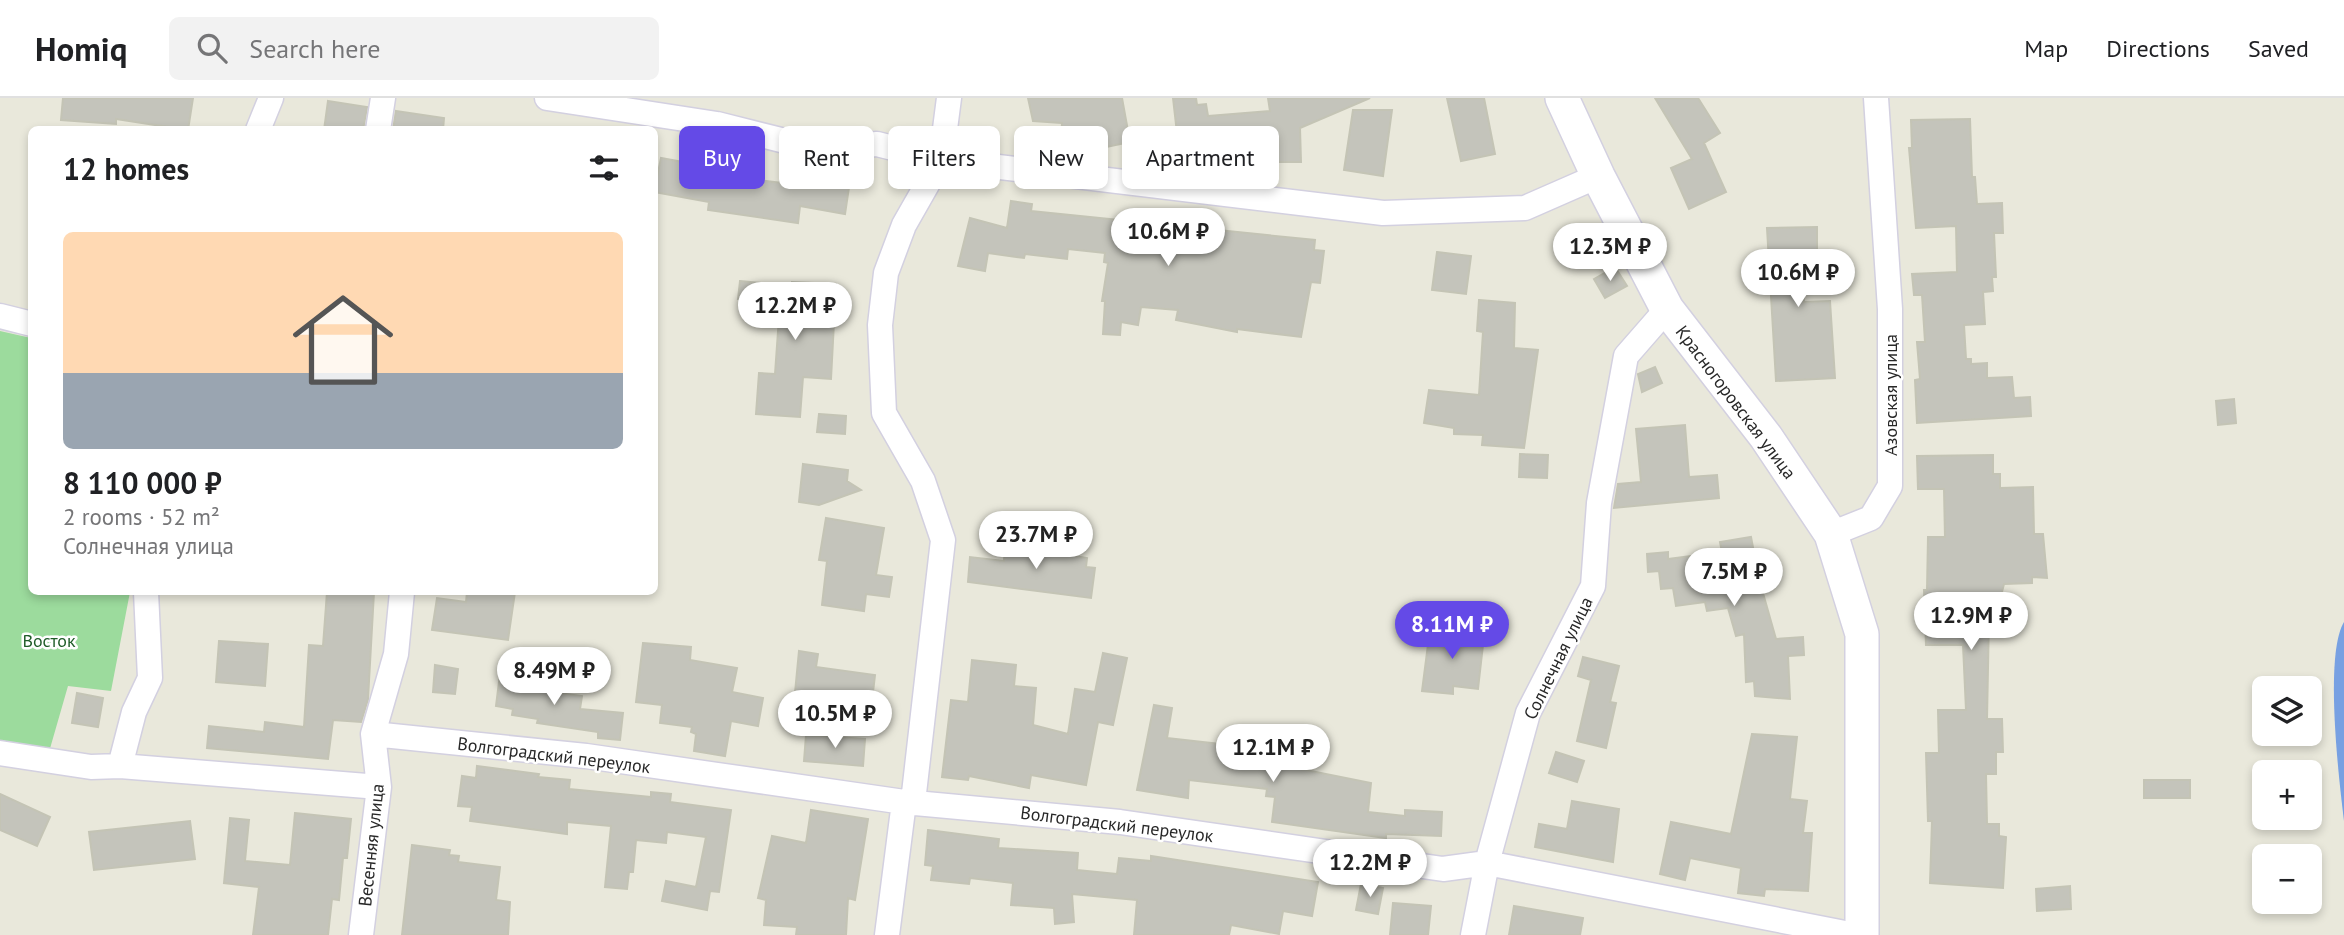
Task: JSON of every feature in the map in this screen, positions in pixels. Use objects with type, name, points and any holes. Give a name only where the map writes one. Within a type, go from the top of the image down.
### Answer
[{"type":"street","points":[[260,126],[271,98]]},
{"type":"street","points":[[379,126],[383,98]]},
{"type":"street","points":[[547,98],[718,124],[817,149],[877,144],[888,147]]},
{"type":"street","points":[[945,126],[949,98]]},
{"type":"street","name":"Красногоровская улица","points":[[1562,98],[1598,176],[1667,309],[1766,437],[1831,534],[1862,634],[1862,935]]},
{"type":"street","name":"Азовская улица","points":[[1831,534],[1871,518],[1890,486],[1890,309],[1876,98]]},
{"type":"street","points":[[1000,167],[1383,214],[1525,208],[1598,176]]},
{"type":"street","points":[[887,935],[909,802],[943,540],[922,481],[884,413],[880,325],[886,273],[904,226],[925,189]]},
{"type":"street","name":"Солнечная улица","points":[[1474,935],[1487,863],[1528,713],[1593,586],[1599,503],[1626,356],[1667,309]]},
{"type":"street","points":[[0,316],[28,323]]},
{"type":"street","points":[[120,766],[134,712],[150,678],[146,595]]},
{"type":"street","name":"Весенняя улица","points":[[361,935],[379,787],[373,734],[396,654],[402,595]]},
{"type":"street","name":"Волгоградский переулок","points":[[373,734],[586,756],[909,802],[1120,822],[1443,869],[1487,863],[1855,935]]},
{"type":"street","points":[[0,753],[86,767],[120,766],[379,787]]},
{"type":"green space","name":"Восток","points":[[0,331],[28,337],[28,595],[129,595],[111,691],[68,686],[49,752],[0,743]]},
{"type":"water","points":[[2344,622],[2344,821],[2334,689],[2338,638]]},
{"type":"building","points":[[63,98],[193,98],[189,126],[162,126],[116,119],[116,124],[61,120]]},
{"type":"building","points":[[1028,98],[1122,98],[1127,126],[1122,126],[1122,144],[1108,147],[1108,126],[1062,126],[1062,123],[1033,121]]},
{"type":"building","points":[[1173,98],[1196,98],[1197,105],[1206,104],[1208,116],[1270,111],[1268,98],[1370,98],[1300,128],[1301,162],[1279,162],[1279,126],[1176,126]]},
{"type":"building","points":[[1447,98],[1484,98],[1495,154],[1461,161]]},
{"type":"building","points":[[1655,98],[1698,98],[1720,133],[1704,143],[1726,192],[1689,209],[1671,168],[1692,159]]},
{"type":"building","points":[[328,101],[367,107],[364,126],[325,126]]},
{"type":"building","points":[[1353,110],[1392,110],[1383,176],[1344,170]]},
{"type":"building","points":[[396,111],[444,118],[443,126],[394,126]]},
{"type":"building","points":[[1970,119],[1972,177],[1975,177],[1977,204],[2002,203],[2003,233],[1994,233],[1996,277],[1992,277],[1993,291],[1983,292],[1985,324],[1964,325],[1966,359],[1971,359],[1971,364],[1987,363],[1987,378],[2012,377],[2014,398],[2030,397],[2031,416],[1917,423],[1915,380],[1920,379],[1917,342],[1925,342],[1922,295],[1914,295],[1912,274],[1957,272],[1956,226],[1916,228],[1909,148],[1912,148],[1911,120]]},
{"type":"building","points":[[661,158],[679,161],[679,189],[765,189],[765,181],[779,183],[779,189],[849,189],[845,214],[800,206],[798,223],[708,210],[709,202],[658,193]]},
{"type":"building","points":[[1011,201],[1032,204],[1031,211],[1315,240],[1314,250],[1324,251],[1320,283],[1311,282],[1301,337],[1237,329],[1237,332],[1176,320],[1178,310],[1141,307],[1138,325],[1121,322],[1120,335],[1103,334],[1105,301],[1102,301],[1108,263],[1104,262],[1105,253],[1068,249],[1067,259],[1025,254],[1024,258],[988,253],[985,271],[958,266],[970,218],[1007,228]]},
{"type":"building","points":[[1817,227],[1817,263],[1801,263],[1804,302],[1830,301],[1835,378],[1776,381],[1767,228]]},
{"type":"building","points":[[1437,252],[1471,256],[1466,294],[1432,290]]},
{"type":"building","points":[[1615,267],[1627,286],[1605,298],[1594,279]]},
{"type":"building","points":[[740,281],[792,286],[792,282],[836,284],[831,379],[803,377],[800,417],[756,414],[759,373],[775,374],[780,303],[738,299]]},
{"type":"building","points":[[1479,300],[1515,303],[1514,348],[1538,350],[1524,448],[1482,445],[1483,435],[1454,434],[1454,428],[1424,423],[1429,390],[1479,395],[1483,332],[1477,331]]},
{"type":"building","points":[[1655,367],[1662,383],[1642,392],[1638,374]]},
{"type":"building","points":[[2234,399],[2236,423],[2218,425],[2216,401]]},
{"type":"building","points":[[819,414],[846,416],[845,434],[817,432]]},
{"type":"building","points":[[1685,425],[1689,477],[1717,475],[1719,498],[1614,508],[1618,484],[1641,482],[1636,429]]},
{"type":"building","points":[[1520,454],[1548,455],[1547,478],[1519,477]]},
{"type":"building","points":[[1993,455],[1993,474],[2000,474],[2000,488],[2033,487],[2034,534],[2043,534],[2047,578],[2032,577],[2032,583],[2004,584],[1995,619],[1989,617],[1987,719],[2002,719],[2003,752],[1996,752],[1996,774],[1986,774],[1987,824],[1999,824],[1999,836],[2006,837],[2003,888],[1930,883],[1932,821],[1928,821],[1926,753],[1939,753],[1938,710],[1966,710],[1963,645],[1926,645],[1924,590],[1927,590],[1928,537],[1945,537],[1944,489],[1918,489],[1917,456]]},
{"type":"building","points":[[803,464],[848,470],[847,481],[861,490],[819,505],[799,502]]},
{"type":"building","points":[[826,518],[884,528],[876,575],[892,577],[889,597],[866,594],[864,611],[822,605],[827,561],[819,560]]},
{"type":"building","points":[[1751,537],[1759,579],[1776,639],[1803,637],[1804,655],[1788,656],[1790,699],[1755,696],[1754,681],[1746,682],[1744,634],[1736,636],[1728,608],[1707,611],[1705,602],[1676,606],[1673,588],[1661,589],[1659,571],[1648,572],[1647,554],[1668,552],[1668,559],[1722,552],[1720,542]]},
{"type":"building","points":[[1039,542],[1076,551],[1075,556],[1087,558],[1086,567],[1095,568],[1091,598],[968,582],[970,557],[1004,561],[1005,543],[1037,552]]},
{"type":"building","points":[[327,595],[374,595],[368,699],[361,722],[333,720],[328,759],[207,748],[209,726],[264,732],[265,722],[304,727],[309,645],[323,646]]},
{"type":"building","points":[[467,595],[515,595],[508,640],[432,630],[437,598],[466,602]]},
{"type":"building","points":[[1430,629],[1484,636],[1478,689],[1453,686],[1453,694],[1422,691]]},
{"type":"building","points":[[219,641],[268,644],[265,686],[216,682]]},
{"type":"building","points":[[643,643],[691,647],[690,660],[737,668],[732,692],[763,698],[758,726],[731,721],[725,756],[694,751],[696,734],[691,732],[692,727],[660,723],[662,705],[636,702]]},
{"type":"building","points":[[799,651],[818,654],[816,667],[875,675],[869,726],[850,723],[852,700],[795,693]]},
{"type":"building","points":[[1103,653],[1127,658],[1113,725],[1098,722],[1086,785],[1031,775],[1029,788],[969,776],[968,780],[942,777],[951,700],[968,702],[972,660],[1016,665],[1014,686],[1036,688],[1033,725],[1068,734],[1075,689],[1095,692]]},
{"type":"building","points":[[1583,657],[1619,666],[1610,702],[1616,703],[1606,748],[1577,741],[1591,680],[1578,676]]},
{"type":"building","points":[[435,665],[458,669],[455,694],[433,692]]},
{"type":"building","points":[[518,672],[539,675],[537,690],[582,696],[580,709],[623,713],[620,740],[598,738],[598,732],[537,723],[538,719],[512,715],[513,709],[496,706],[500,674],[518,677]]},
{"type":"building","points":[[77,693],[103,698],[98,727],[72,723]]},
{"type":"building","points":[[1154,705],[1172,708],[1167,738],[1283,751],[1284,739],[1304,741],[1301,769],[1371,783],[1368,812],[1405,816],[1405,810],[1442,812],[1441,836],[1386,834],[1386,838],[1272,822],[1275,797],[1266,796],[1267,789],[1189,780],[1188,798],[1137,790]]},
{"type":"building","points":[[1752,734],[1797,737],[1790,799],[1807,801],[1803,833],[1812,833],[1808,891],[1765,889],[1764,896],[1738,893],[1741,868],[1690,858],[1685,880],[1660,874],[1671,822],[1731,834]]},
{"type":"building","points":[[806,735],[865,739],[863,766],[804,761]]},
{"type":"building","points":[[1556,752],[1584,761],[1577,782],[1549,773]]},
{"type":"building","points":[[477,766],[570,780],[569,789],[651,797],[651,792],[671,794],[670,802],[731,810],[719,892],[710,891],[707,910],[662,901],[666,881],[696,887],[706,837],[667,832],[666,843],[636,840],[633,872],[629,872],[627,889],[605,887],[611,826],[567,822],[567,834],[470,821],[472,807],[458,806],[462,776],[476,778]]},
{"type":"building","points":[[2144,780],[2190,780],[2190,798],[2144,798]]},
{"type":"building","points":[[0,794],[50,817],[37,846],[0,830]]},
{"type":"building","points":[[1572,801],[1619,809],[1613,862],[1535,847],[1539,824],[1567,829]]},
{"type":"building","points":[[811,810],[868,819],[855,900],[848,898],[846,935],[796,935],[797,927],[764,925],[766,900],[758,898],[772,836],[806,843]]},
{"type":"building","points":[[295,813],[351,819],[347,858],[343,858],[339,900],[332,899],[328,935],[253,935],[259,887],[224,883],[230,818],[249,820],[245,861],[290,865]]},
{"type":"building","points":[[190,821],[195,859],[94,870],[89,832]]},
{"type":"building","points":[[928,830],[999,839],[998,848],[1078,853],[1077,870],[1117,874],[1119,858],[1151,861],[1151,856],[1318,882],[1312,916],[1283,911],[1279,934],[1231,925],[1229,935],[1134,935],[1137,900],[1072,894],[1074,922],[1055,924],[1054,908],[1011,905],[1013,883],[970,878],[969,884],[931,880],[933,866],[925,865]]},
{"type":"building","points":[[412,845],[450,850],[449,855],[459,856],[458,862],[500,867],[496,900],[510,902],[508,935],[402,935]]},
{"type":"building","points":[[1361,884],[1383,888],[1378,914],[1356,910]]},
{"type":"building","points":[[2070,886],[2071,909],[2037,911],[2036,889]]},
{"type":"building","points":[[1393,903],[1431,906],[1428,935],[1390,935]]},
{"type":"building","points":[[1514,906],[1583,918],[1580,935],[1509,935]]}]
